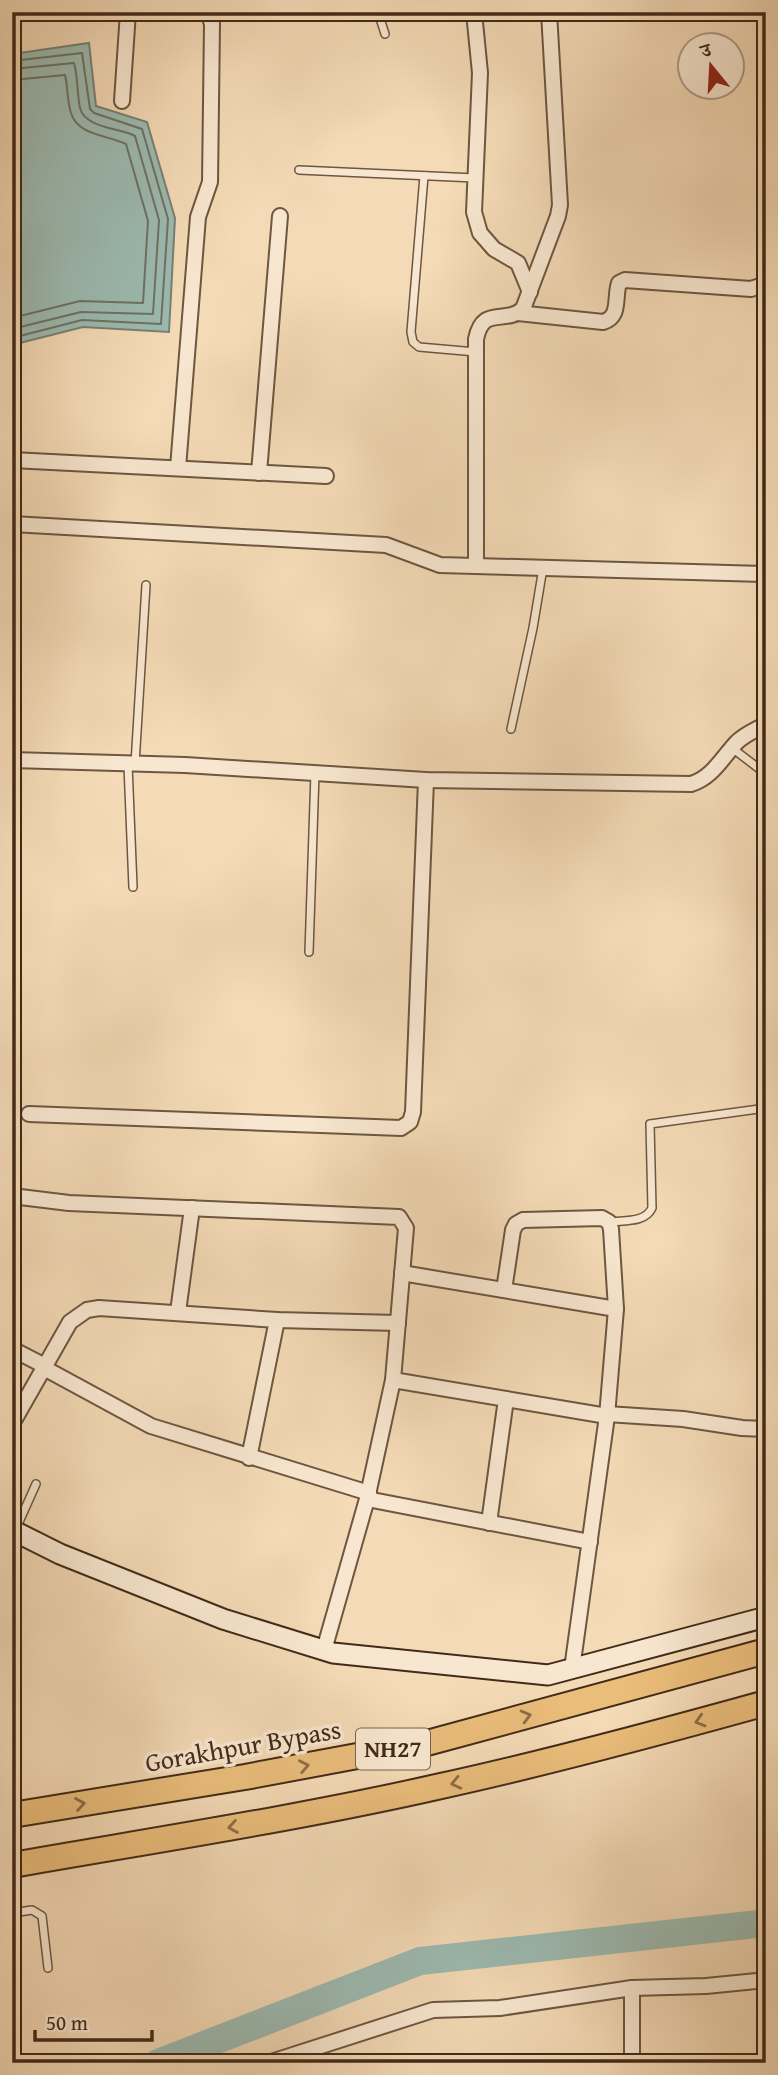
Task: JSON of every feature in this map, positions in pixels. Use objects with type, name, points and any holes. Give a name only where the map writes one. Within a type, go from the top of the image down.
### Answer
[{"type":"highway","name":"Gorakhpur Bypass","points":[[12,1815],[245,1777],[426,1743],[766,1651]]},
{"type":"highway","name":"NH27","points":[[12,1865],[245,1825],[439,1787],[619,1744],[766,1703]]},
{"type":"main road","points":[[13,1530],[60,1553],[223,1619],[333,1653],[548,1675],[766,1617]]},
{"type":"street","points":[[122,101],[128,12]]},
{"type":"street","points":[[178,468],[198,217],[211,172],[212,24],[208,12]]},
{"type":"street","points":[[474,12],[480,73],[474,212],[480,233],[494,249],[518,263],[530,292]]},
{"type":"street","points":[[518,313],[523,309],[530,292],[560,205],[549,12]]},
{"type":"street","points":[[259,472],[280,216]]},
{"type":"street","points":[[476,566],[475,352],[478,327],[485,320],[518,313],[603,322],[615,315],[617,288],[625,280],[751,289],[766,284]]},
{"type":"street","points":[[12,460],[326,476]]},
{"type":"street","points":[[12,524],[386,545],[440,565],[766,574]]},
{"type":"street","points":[[12,760],[185,765],[426,780],[691,784],[701,782],[745,735],[766,724]]},
{"type":"street","points":[[29,1114],[401,1128],[410,1122],[413,1112],[426,780]]},
{"type":"street","points":[[15,1201],[399,1217],[406,1228],[393,1380],[368,1496],[324,1650]]},
{"type":"street","points":[[178,1312],[192,1208]]},
{"type":"street","points":[[504,1290],[516,1224],[523,1220],[602,1218],[609,1222],[616,1309],[607,1415],[572,1669]]},
{"type":"street","points":[[402,1273],[616,1309]]},
{"type":"street","points":[[12,1424],[70,1322],[87,1310],[398,1323]]},
{"type":"street","points":[[249,1458],[277,1320]]},
{"type":"street","points":[[12,1349],[151,1426],[368,1496],[590,1542]]},
{"type":"street","points":[[393,1380],[607,1415],[683,1419],[756,1430],[766,1429]]},
{"type":"street","points":[[489,1523],[506,1399]]},
{"type":"street","points":[[268,2063],[433,2010],[500,2008],[632,1988],[706,1986],[766,1980]]},
{"type":"street","points":[[632,1988],[632,2063]]},
{"type":"lane","points":[[378,12],[385,34]]},
{"type":"lane","points":[[299,170],[475,178]]},
{"type":"lane","points":[[424,176],[411,332],[413,342],[419,348],[475,352]]},
{"type":"lane","points":[[511,730],[543,568]]},
{"type":"lane","points":[[133,887],[132,765],[146,585]]},
{"type":"lane","points":[[732,748],[766,774]]},
{"type":"lane","points":[[309,952],[315,773]]},
{"type":"lane","points":[[609,1222],[642,1219],[649,1215],[652,1208],[650,1124],[766,1108]]},
{"type":"lane","points":[[13,1530],[36,1484]]},
{"type":"lane","points":[[12,1913],[32,1910],[39,1912],[48,1968]]},
{"type":"water","points":[[89,43],[96,106],[147,122],[175,218],[169,332],[83,327],[12,345],[12,54]]},
{"type":"waterway","points":[[158,2063],[420,1961],[766,1923]]}]
